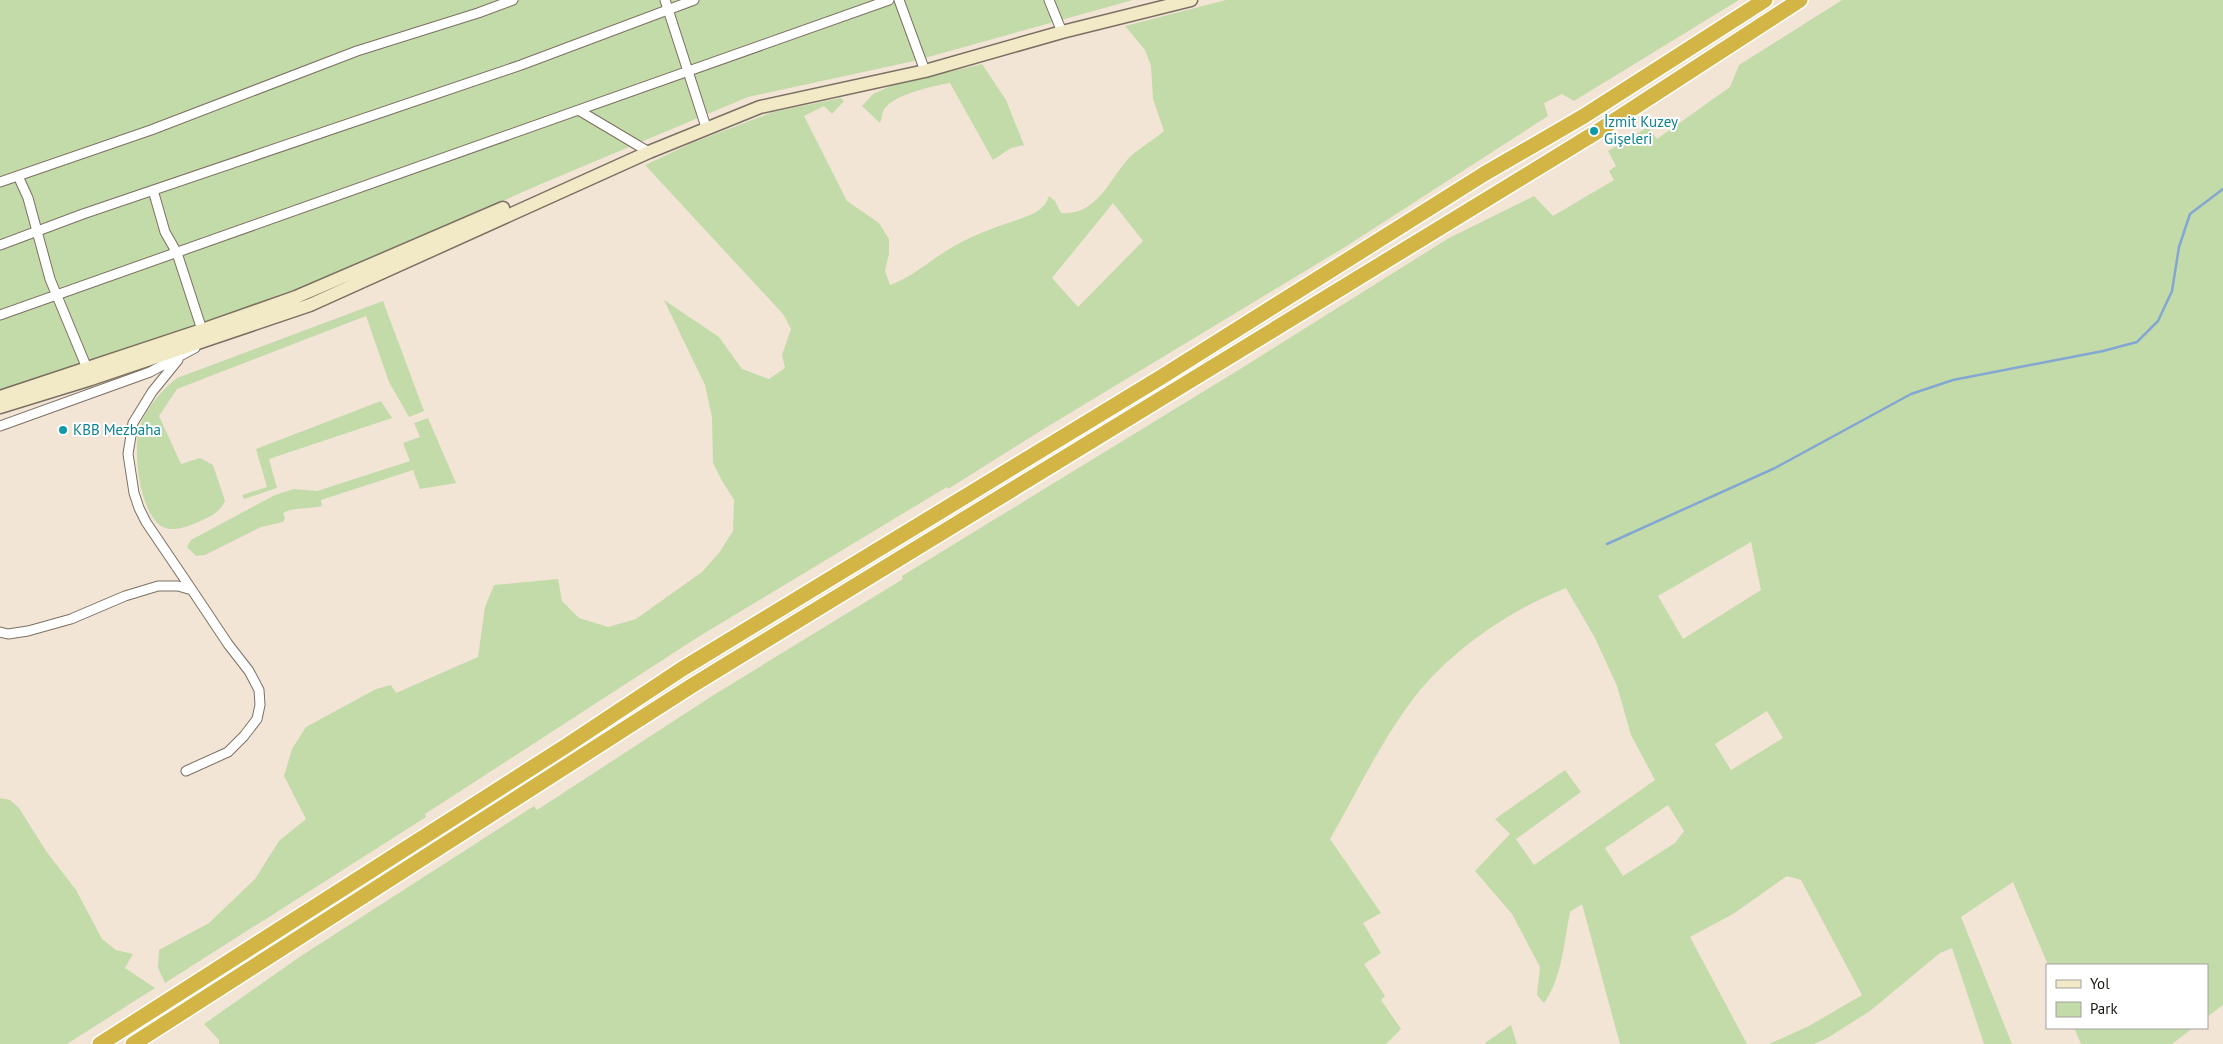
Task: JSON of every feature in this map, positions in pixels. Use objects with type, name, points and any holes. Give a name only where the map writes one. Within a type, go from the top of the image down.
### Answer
[{"type":"highway","points":[[100,1044],[566,746],[682,668],[922,524],[1054,440],[1171,371],[1484,174],[1584,116],[1765,0]]},
{"type":"highway","points":[[133,1044],[693,685],[1603,128],[1800,0]]},
{"type":"main road","points":[[0,407],[204,335],[310,304],[705,123],[760,107],[924,67],[1159,2],[1191,0]]},
{"type":"main road","points":[[0,397],[89,374]]},
{"type":"street","points":[[0,182],[150,130],[357,51],[513,0]]},
{"type":"street","points":[[0,244],[521,65],[667,4],[694,0]]},
{"type":"street","points":[[0,315],[889,0]]},
{"type":"street","points":[[900,0],[924,67]]},
{"type":"street","points":[[1049,0],[1061,29]]},
{"type":"street","points":[[667,4],[705,123]]},
{"type":"street","points":[[580,111],[645,150]]},
{"type":"street","points":[[18,176],[28,198],[56,295],[89,374]]},
{"type":"street","points":[[153,190],[165,232],[176,253],[204,335],[180,357],[152,392],[134,422],[128,454],[134,493],[146,522],[249,672],[259,690],[260,705],[258,719],[228,752],[186,771]]},
{"type":"street","points":[[0,426],[123,383],[180,357]]},
{"type":"street","points":[[0,632],[8,634],[28,631],[71,619],[125,596],[158,586],[178,586],[192,590]]},
{"type":"green space","points":[[0,0],[1133,0],[914,61],[748,97],[534,187],[261,308],[0,397]]},
{"type":"green space","points":[[1226,0],[1739,0],[1574,101],[1562,94],[1544,103],[1548,116],[1345,247],[948,489],[947,487],[698,637],[425,814],[426,817],[165,983],[158,968],[159,950],[209,923],[255,879],[279,841],[306,819],[284,776],[292,749],[306,727],[376,689],[391,685],[396,693],[478,657],[485,607],[494,585],[558,579],[562,601],[579,618],[608,627],[636,619],[702,572],[719,553],[733,531],[734,500],[713,463],[712,417],[705,385],[664,300],[719,337],[742,369],[769,379],[785,368],[782,355],[791,329],[783,314],[645,165],[692,143],[773,112],[841,98],[844,101],[832,114],[824,106],[804,116],[847,201],[879,223],[889,239],[889,254],[885,271],[890,285],[912,274],[963,241],[1036,212],[1044,206],[1049,196],[1055,201],[1061,213],[1073,213],[1092,204],[1107,188],[1127,160],[1164,131],[1153,99],[1151,66],[1145,50],[1125,26]],"holes":[[[1113,203],[1143,241],[1078,307],[1052,278]]]},
{"type":"green space","points":[[1842,0],[2223,0],[2223,1005],[2208,1016],[2208,964],[2048,964],[2013,882],[1961,917],[2012,1044],[1984,1044],[1952,948],[1940,953],[1870,1011],[1829,1037],[1814,1044],[1769,1044],[1809,1026],[1862,995],[1801,880],[1787,876],[1733,914],[1690,937],[1747,1044],[1620,1044],[1582,904],[1570,912],[1559,971],[1544,1003],[1537,995],[1540,967],[1512,914],[1475,871],[1510,834],[1495,819],[1565,770],[1581,792],[1516,839],[1534,865],[1655,780],[1631,735],[1617,686],[1595,638],[1566,588],[1506,618],[1452,657],[1436,673],[1421,689],[1395,724],[1330,839],[1381,913],[1363,923],[1381,953],[1364,964],[1385,996],[1381,1000],[1401,1029],[1386,1044],[219,1044],[219,1040],[204,1024],[301,956],[534,806],[537,810],[712,696],[903,579],[902,576],[1245,366],[1449,238],[1534,196],[1553,216],[1614,180],[1609,171],[1616,166],[1608,151],[1648,127],[1657,139],[1730,87],[1739,65]],"holes":[[[1751,542],[1761,590],[1683,639],[1658,596]],[[1767,711],[1783,738],[1731,770],[1715,744]],[[1668,805],[1684,831],[1675,843],[1623,876],[1605,848]]]},
{"type":"green space","points":[[982,64],[1006,100],[1024,145],[1011,148],[993,160],[950,83],[915,91],[890,103],[883,111],[880,123],[862,106],[873,94],[891,86]]},
{"type":"green space","points":[[383,301],[424,411],[409,417],[389,382],[366,316],[177,389],[159,416],[181,464],[200,458],[213,465],[225,501],[213,515],[184,527],[167,528],[155,520],[143,496],[137,464],[138,436],[146,413],[166,388],[177,378]]},
{"type":"green space","points":[[381,401],[392,418],[269,459],[277,488],[244,499],[242,495],[267,487],[256,449]]},
{"type":"green space","points":[[428,418],[456,483],[420,489],[413,470],[321,500],[322,506],[287,511],[283,513],[285,518],[283,522],[261,527],[205,555],[196,556],[187,547],[191,540],[275,495],[294,489],[317,491],[410,461],[403,443],[420,437],[414,423]]},
{"type":"green space","points":[[0,798],[10,800],[19,808],[46,851],[76,890],[102,939],[116,950],[133,954],[125,968],[155,988],[67,1044],[0,1044]]},
{"type":"green space","points":[[1511,1025],[1517,1044],[1485,1043]]},
{"type":"green space","points":[[2074,1029],[2192,1029],[2172,1044],[2081,1044]]},
{"type":"waterway","points":[[1607,544],[1775,468],[1911,394],[1953,380],[2103,351],[2137,342],[2158,321],[2172,291],[2179,247],[2190,214],[2223,189]]},
{"type":"place","name":"İzmit Kuzey Gişeleri","points":[[1594,131]]},
{"type":"place","name":"KBB Mezbaha","points":[[63,430]]}]
